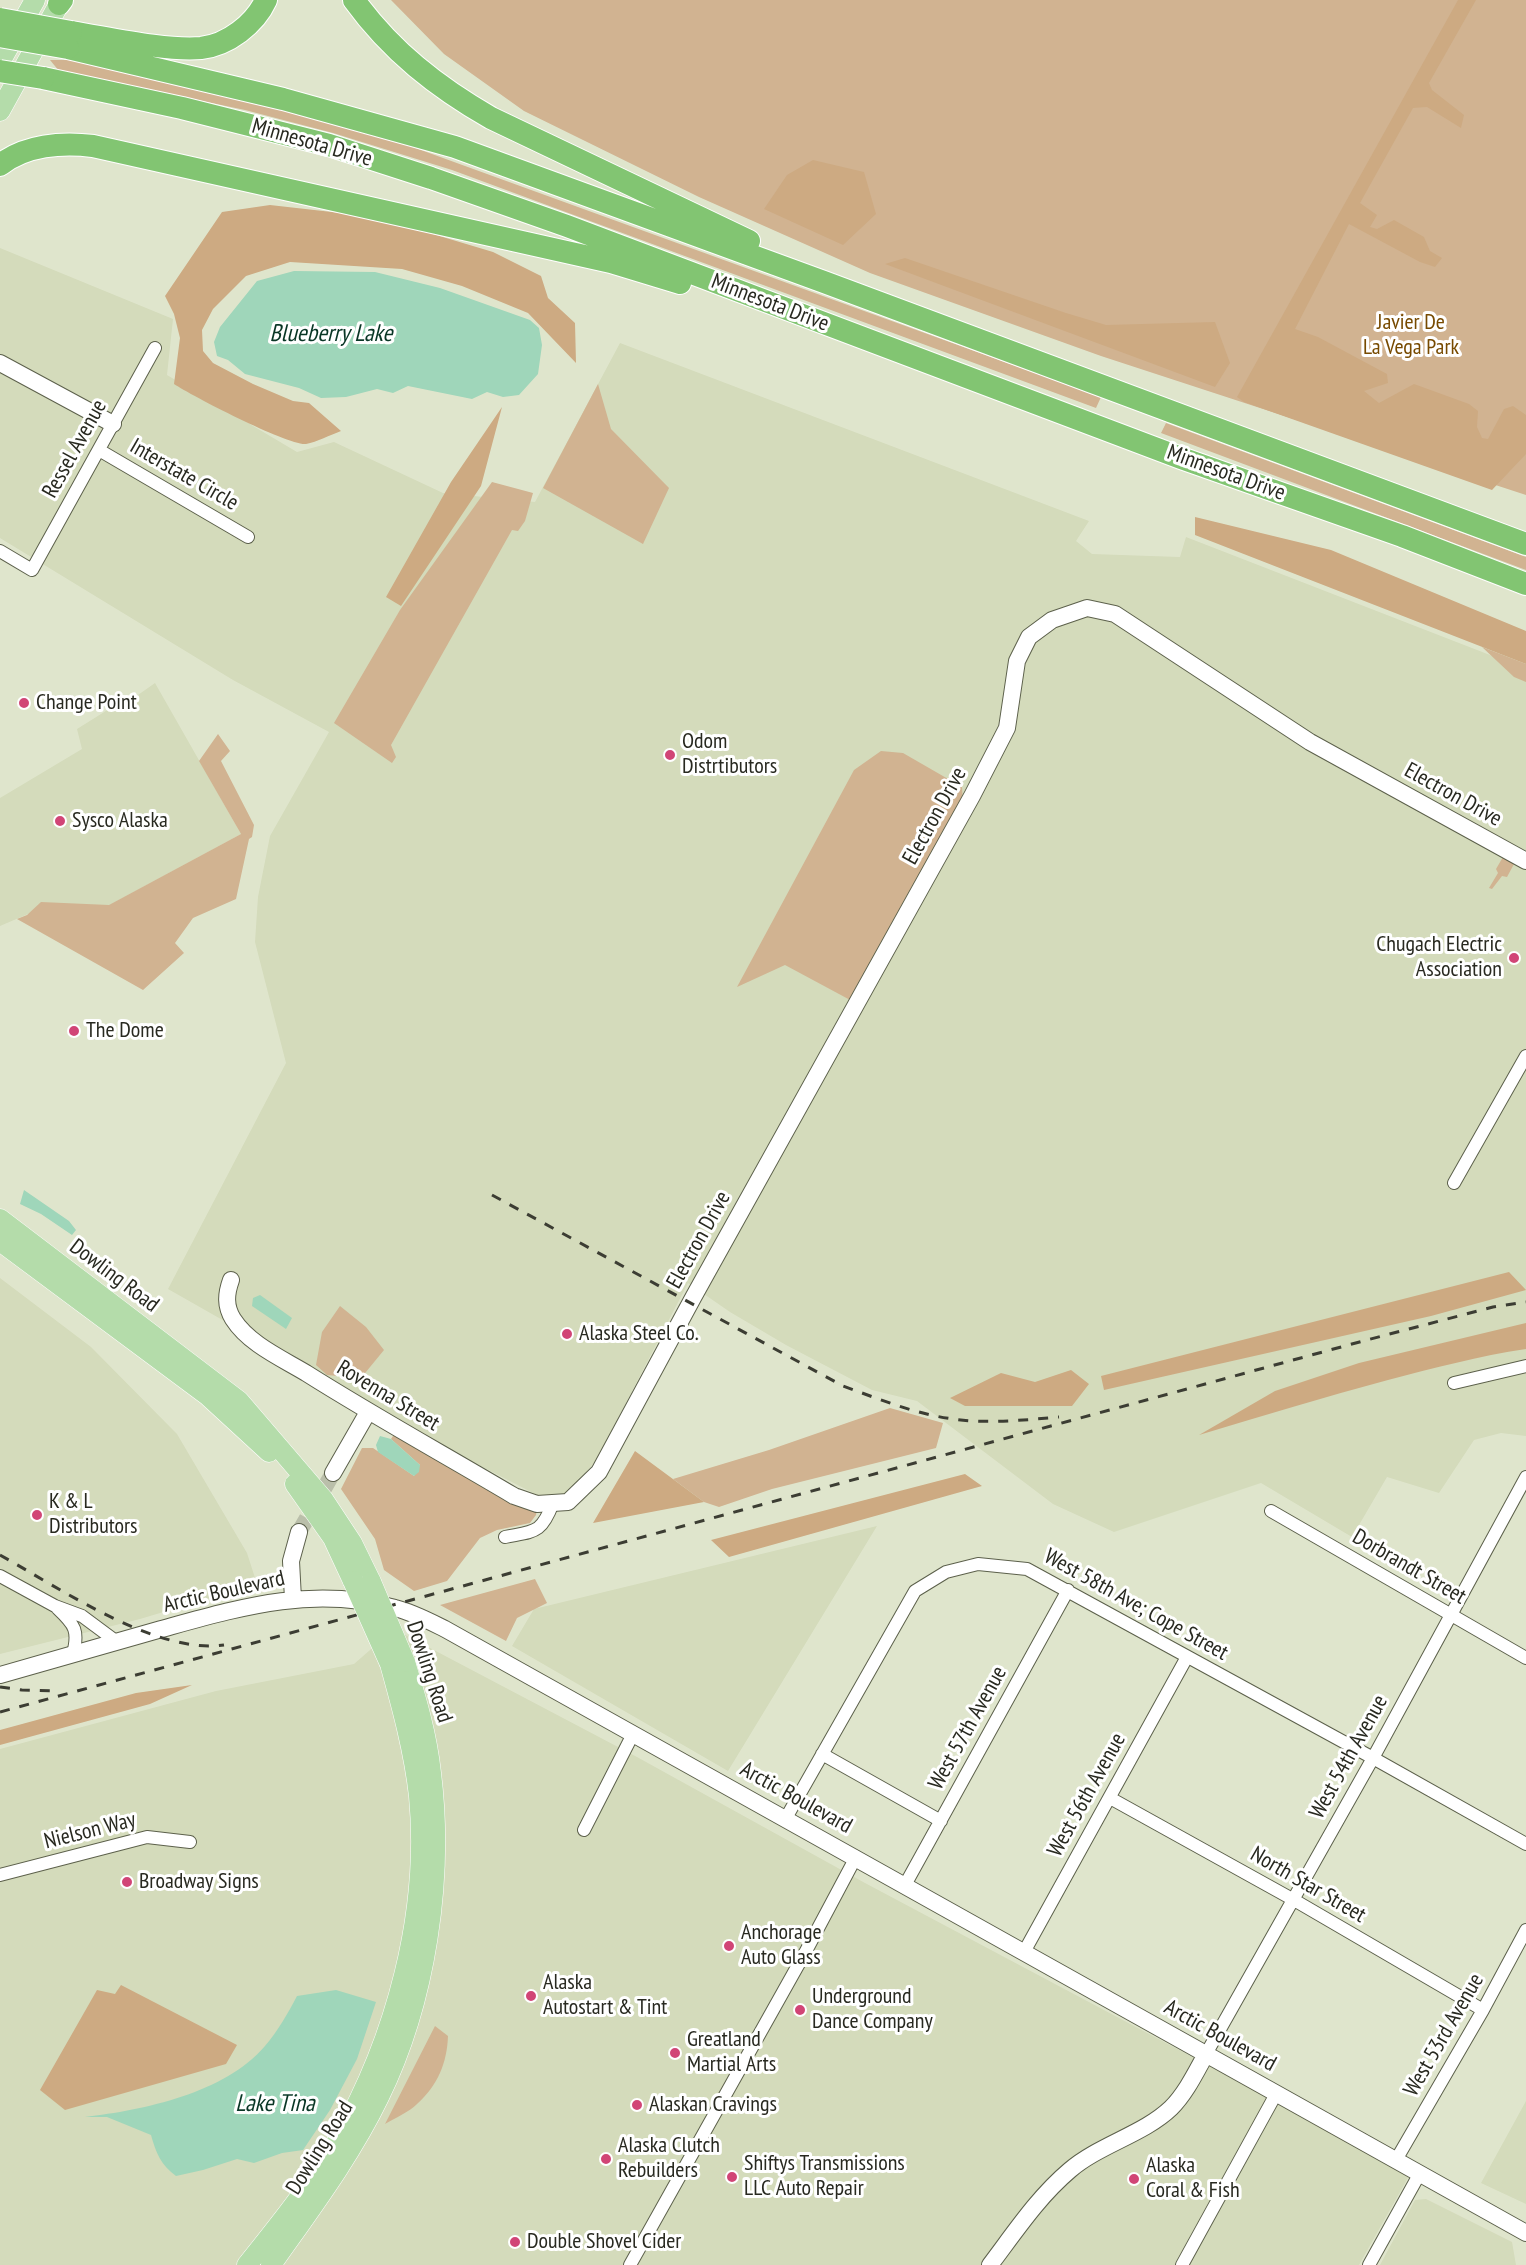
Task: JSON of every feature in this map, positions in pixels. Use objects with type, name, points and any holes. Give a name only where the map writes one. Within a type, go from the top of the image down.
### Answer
[{"type":"highway","points":[[0,19],[70,40],[201,48],[233,36],[256,16],[266,0]]},
{"type":"highway","points":[[354,0],[406,60],[463,102],[491,118],[773,252],[824,282]]},
{"type":"highway","name":"Minnesota Drive","points":[[0,36],[70,40],[455,147],[1526,544]]},
{"type":"highway","name":"Minnesota Drive","points":[[0,71],[182,108],[329,145],[567,226],[1181,458],[1402,536],[1526,584]]},
{"type":"highway","points":[[0,165],[23,152],[41,147],[74,144],[93,146],[611,262],[824,324]]},
{"type":"highway","points":[[1410,501],[1526,537]]},
{"type":"highway","points":[[1402,536],[1526,595]]},
{"type":"main road","points":[[0,62],[35,0]]},
{"type":"main road","points":[[0,111],[61,1]]},
{"type":"main road","name":"Dowling Road","points":[[0,1219],[239,1401],[323,1499],[352,1543],[362,1582],[397,1663],[427,1749],[434,1809],[434,1884],[422,1967],[406,2025],[380,2096],[334,2174],[271,2265]]},
{"type":"main road","name":"Dowling Road","points":[[0,1241],[207,1395],[266,1448],[292,1479],[362,1582]]},
{"type":"main road","name":"Dowling Road","points":[[248,2265],[313,2178],[349,2120],[380,2052],[407,1963],[418,1878],[419,1797],[397,1663]]},
{"type":"street","name":"Ressel Avenue","points":[[0,551],[32,570],[155,348]]},
{"type":"street","points":[[0,363],[113,424]]},
{"type":"street","name":"Interstate Circle","points":[[99,450],[248,537]]},
{"type":"street","name":"Electron Drive","points":[[560,1503],[599,1472],[714,1258],[972,796],[1006,728],[1017,662],[1029,637],[1052,620],[1087,608],[1115,614],[1310,742],[1526,861]]},
{"type":"street","points":[[1454,1183],[1526,1056]]},
{"type":"street","name":"Rovenna Street","points":[[231,1280],[226,1305],[232,1318],[248,1336],[368,1412],[514,1496],[537,1504],[560,1503]]},
{"type":"street","points":[[1454,1383],[1526,1366]]},
{"type":"street","points":[[333,1473],[368,1412]]},
{"type":"street","name":"West 54th Avenue","points":[[1206,2054],[1373,1758],[1526,1477]]},
{"type":"street","points":[[505,1537],[538,1530],[560,1503]]},
{"type":"street","name":"Dorbrandt Street","points":[[1271,1511],[1526,1658]]},
{"type":"street","points":[[293,1599],[291,1562],[299,1532]]},
{"type":"street","name":"West 58th Ave; Cope Street","points":[[786,1818],[915,1591],[946,1572],[978,1564],[1027,1569],[1526,1844]]},
{"type":"street","points":[[0,1576],[56,1606],[82,1616],[117,1642]]},
{"type":"street","name":"West 57th Avenue","points":[[905,1885],[1068,1590]]},
{"type":"street","name":"Arctic Boulevard","points":[[0,1675],[252,1605],[293,1599],[328,1598],[402,1610],[445,1629],[786,1818],[1526,2233]]},
{"type":"street","points":[[56,1606],[70,1620],[75,1630],[77,1640],[73,1654]]},
{"type":"street","name":"West 56th Avenue","points":[[1024,1952],[1187,1657]]},
{"type":"street","points":[[585,1830],[633,1734]]},
{"type":"street","points":[[822,1754],[941,1821]]},
{"type":"street","name":"North Star Street","points":[[1110,1798],[1294,1900],[1483,2010]]},
{"type":"street","name":"Nielson Way","points":[[0,1875],[147,1837],[190,1842]]},
{"type":"street","points":[[630,2265],[806,1951],[856,1857]]},
{"type":"street","name":"West 53rd Avenue","points":[[1396,2160],[1483,2010],[1526,1930]]},
{"type":"street","points":[[990,2265],[1052,2186],[1071,2169],[1092,2154],[1170,2109],[1181,2097],[1206,2054]]},
{"type":"street","points":[[1182,2265],[1276,2094]]},
{"type":"street","points":[[1369,2265],[1420,2173]]},
{"type":"shaded area","points":[[1458,0],[1476,0],[1429,83],[1432,90],[1464,115],[1461,128],[1427,107],[1413,108],[1360,203],[1377,215],[1370,227],[1377,229],[1394,220],[1424,237],[1430,251],[1442,258],[1435,267],[1420,262],[1349,224],[1295,329],[1318,337],[1387,374],[1388,383],[1364,391],[1379,403],[1414,384],[1469,404],[1478,411],[1477,427],[1482,438],[1488,439],[1504,409],[1513,406],[1526,415],[1526,454],[1492,490],[1244,402],[1237,397]]},
{"type":"shaded area","points":[[813,160],[864,172],[876,214],[843,245],[764,209],[787,175]]},
{"type":"shaded area","points":[[270,205],[376,217],[493,252],[541,276],[548,298],[575,323],[576,363],[528,313],[462,286],[402,269],[290,262],[246,276],[213,309],[202,330],[203,351],[213,363],[253,384],[293,401],[309,403],[341,431],[306,444],[281,437],[219,409],[174,384],[180,338],[174,314],[165,296],[222,212]]},
{"type":"shaded area","points":[[0,248],[173,319],[167,375],[297,452],[334,442],[443,493],[535,502],[620,343],[1089,521],[1076,541],[1092,554],[1180,557],[1186,537],[1526,669],[1526,1436],[1501,1433],[1474,1440],[1439,1493],[1387,1477],[1352,1537],[1261,1483],[1114,1532],[1053,1504],[917,1401],[872,1390],[786,1345],[730,1312],[688,1283],[597,1459],[572,1490],[556,1498],[541,1497],[469,1460],[168,1289],[286,1063],[255,942],[258,897],[270,836],[329,732],[233,680],[0,538]]},
{"type":"shaded area","points":[[905,258],[1106,325],[1215,322],[1230,363],[1215,387],[885,264]]},
{"type":"shaded area","points":[[502,407],[481,486],[401,606],[386,597],[451,482]]},
{"type":"shaded area","points":[[1195,517],[1331,550],[1526,631],[1526,664],[1195,535]]},
{"type":"shaded area","points":[[155,683],[241,834],[106,907],[35,911],[0,926],[0,798],[82,749],[77,729],[125,699],[128,702]]},
{"type":"shaded area","points":[[1509,1272],[1526,1290],[1431,1316],[1104,1390],[1101,1376]]},
{"type":"shaded area","points":[[0,1278],[91,1347],[177,1434],[247,1553],[257,1584],[140,1619],[0,1654]]},
{"type":"shaded area","points":[[1526,1323],[1526,1349],[1388,1380],[1199,1435],[1275,1391],[1359,1363]]},
{"type":"shaded area","points":[[1071,1370],[1089,1384],[1072,1406],[965,1406],[950,1398],[1001,1373],[1035,1382]]},
{"type":"shaded area","points":[[635,1451],[704,1502],[593,1523]]},
{"type":"shaded area","points":[[965,1474],[982,1486],[729,1557],[711,1540]]},
{"type":"shaded area","points":[[877,1526],[728,1771],[512,1646],[534,1609]]},
{"type":"shaded area","points":[[394,1629],[637,1757],[865,1883],[1277,2102],[1409,2176],[1359,2265],[0,2265],[0,1749],[216,1691],[354,1664]]},
{"type":"shaded area","points":[[192,1685],[150,1704],[0,1745],[0,1730],[136,1693]]},
{"type":"shaded area","points":[[121,1985],[237,2045],[226,2064],[65,2110],[40,2090],[97,1990],[115,1994]]},
{"type":"shaded area","points":[[1526,2101],[1526,2204],[1481,2183]]},
{"type":"shaded area","points":[[1426,2199],[1512,2242],[1516,2265],[1380,2265],[1415,2200]]},
{"type":"green space","name":"Javier De La Vega Park","points":[[391,0],[1526,0],[1526,495],[1101,356],[870,273],[699,197],[524,111],[444,54]]},
{"type":"green space","points":[[50,60],[68,60],[217,91],[410,146],[1101,397],[1096,408],[452,170],[333,133],[245,110],[59,71]]},
{"type":"green space","points":[[598,384],[611,429],[669,488],[643,544],[543,488]]},
{"type":"green space","points":[[1166,423],[1526,557],[1526,570],[1161,433]]},
{"type":"green space","points":[[492,482],[533,493],[525,521],[518,531],[512,530],[391,745],[396,757],[392,763],[334,723],[400,610]]},
{"type":"green space","points":[[1482,647],[1526,664],[1526,682],[1514,677]]},
{"type":"green space","points":[[218,734],[230,751],[221,761],[254,825],[236,899],[193,918],[175,943],[184,953],[143,990],[17,919],[27,915],[41,902],[109,905],[241,834],[199,761]]},
{"type":"green space","points":[[881,751],[903,753],[962,787],[963,804],[852,1001],[785,965],[737,987],[854,770]]},
{"type":"green space","points":[[1503,857],[1514,864],[1507,877],[1502,876],[1492,889],[1489,888],[1498,873],[1496,869]]},
{"type":"green space","points":[[340,1306],[366,1327],[384,1350],[361,1378],[327,1375],[316,1365],[322,1332]]},
{"type":"green space","points":[[890,1408],[943,1423],[936,1448],[772,1489],[719,1507],[704,1502],[673,1479],[769,1450]]},
{"type":"green space","points":[[395,1433],[537,1509],[536,1515],[530,1523],[497,1530],[480,1538],[447,1581],[414,1591],[384,1570],[375,1539],[341,1489],[362,1448],[373,1448],[414,1476],[420,1465],[391,1439]]},
{"type":"green space","points":[[535,1579],[547,1603],[517,1618],[506,1641],[440,1605]]},
{"type":"green space","points":[[435,2026],[448,2036],[446,2055],[436,2081],[417,2104],[385,2124]]},
{"type":"water","name":"Blueberry Lake","points":[[294,271],[375,272],[440,288],[530,320],[539,328],[542,345],[538,374],[519,395],[503,397],[487,392],[472,399],[408,386],[393,393],[377,389],[346,397],[321,398],[299,388],[245,374],[228,360],[217,356],[214,342],[220,327],[257,281]]},
{"type":"water","points":[[24,1190],[69,1221],[76,1230],[72,1235],[41,1214],[20,1204]]},
{"type":"water","points":[[260,1295],[292,1318],[286,1329],[252,1306],[253,1298]]},
{"type":"water","points":[[380,1436],[391,1439],[420,1465],[419,1472],[414,1476],[378,1452],[376,1445]]},
{"type":"water","name":"Lake Tina","points":[[336,1990],[376,2002],[357,2059],[330,2110],[303,2150],[282,2153],[254,2163],[237,2159],[176,2176],[160,2158],[151,2135],[107,2117],[85,2117],[157,2104],[206,2087],[228,2076],[265,2046],[297,1996]]},
{"type":"tunnel","points":[[299,1532],[333,1473]]},
{"type":"railway","points":[[492,1195],[843,1386],[911,1410],[939,1417],[993,1421],[1059,1417]]},
{"type":"railway","points":[[0,1712],[1363,1341],[1493,1307],[1526,1302]]},
{"type":"railway","points":[[0,1555],[108,1616],[139,1629],[168,1640],[197,1645],[224,1645]]},
{"type":"railway","points":[[0,1687],[54,1691]]},
{"type":"place","name":"Change Point","points":[[24,703]]},
{"type":"place","name":"Odom Distrtibutors","points":[[670,755]]},
{"type":"place","name":"Sysco Alaska","points":[[60,821]]},
{"type":"place","name":"Chugach Electric Association","points":[[1514,958]]},
{"type":"place","name":"The Dome","points":[[74,1031]]},
{"type":"place","name":"Alaska Steel Co.","points":[[567,1334]]},
{"type":"place","name":"K & L Distributors","points":[[37,1515]]},
{"type":"place","name":"Broadway Signs","points":[[127,1882]]},
{"type":"place","name":"Anchorage Auto Glass","points":[[729,1946]]},
{"type":"place","name":"Alaska Autostart & Tint","points":[[531,1996]]},
{"type":"place","name":"Underground Dance Company","points":[[800,2010]]},
{"type":"place","name":"Greatland Martial Arts","points":[[675,2053]]},
{"type":"place","name":"Alaskan Cravings","points":[[637,2105]]},
{"type":"place","name":"Alaska Clutch Rebuilders","points":[[606,2159]]},
{"type":"place","name":"Shiftys Transmissions LLC Auto Repair","points":[[732,2177]]},
{"type":"place","name":"Alaska Coral & Fish","points":[[1134,2179]]},
{"type":"place","name":"Double Shovel Cider","points":[[515,2242]]}]
